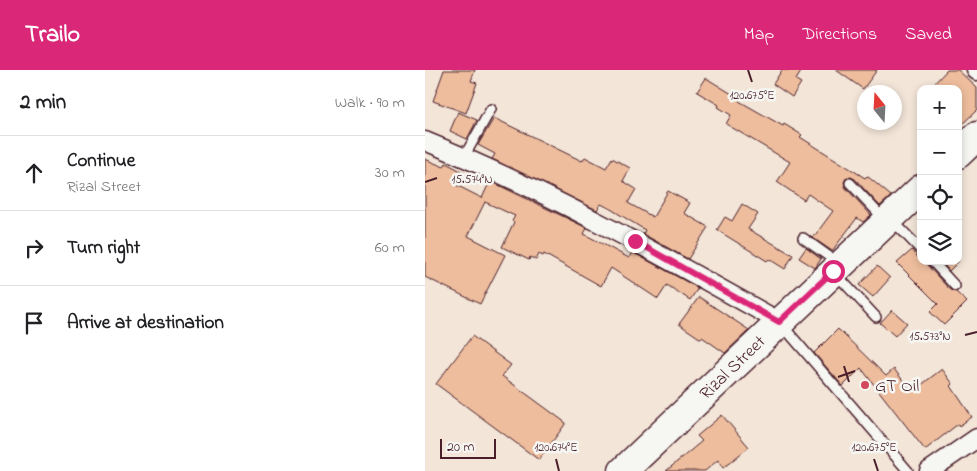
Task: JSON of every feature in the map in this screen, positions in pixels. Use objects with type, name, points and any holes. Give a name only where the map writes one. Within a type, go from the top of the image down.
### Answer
[{"type":"main road","points":[[962,150],[977,136]]},
{"type":"main road","name":"Rizal Street","points":[[623,471],[917,193]]},
{"type":"street","points":[[425,141],[464,157],[635,241],[779,322]]},
{"type":"street","points":[[929,471],[977,438]]},
{"type":"lane","points":[[464,157],[491,110]]},
{"type":"lane","points":[[850,183],[917,246]]},
{"type":"lane","points":[[803,238],[837,268],[876,317]]},
{"type":"lane","points":[[936,265],[955,286]]},
{"type":"lane","points":[[779,322],[908,471]]},
{"type":"building","points":[[444,70],[475,70],[471,81],[477,83],[466,113],[433,101]]},
{"type":"building","points":[[782,70],[802,70],[796,80],[801,83],[792,97],[773,84]]},
{"type":"building","points":[[836,70],[877,70],[866,85],[857,85]]},
{"type":"building","points":[[947,70],[958,70],[977,88],[977,110],[962,124],[962,85],[933,85]]},
{"type":"building","points":[[706,78],[740,99],[739,101],[802,135],[800,137],[865,178],[867,176],[891,196],[880,206],[855,179],[851,177],[846,178],[844,182],[845,187],[871,215],[863,222],[857,218],[832,251],[813,238],[833,211],[808,194],[804,200],[777,182],[790,162],[726,124],[731,115],[718,107],[719,105],[697,92]]},
{"type":"building","points":[[458,112],[477,120],[467,139],[450,131]]},
{"type":"building","points":[[494,118],[582,161],[585,157],[606,168],[612,158],[630,168],[623,181],[636,189],[628,203],[653,217],[668,191],[690,203],[684,213],[708,227],[688,259],[643,234],[645,230],[609,208],[601,204],[597,210],[492,159],[495,154],[478,145]]},
{"type":"building","points":[[425,159],[444,167],[446,163],[463,172],[456,185],[482,198],[490,181],[587,228],[584,234],[629,258],[632,252],[698,288],[690,300],[667,285],[658,299],[611,268],[601,286],[544,254],[543,256],[539,254],[536,260],[530,257],[529,260],[502,247],[515,216],[485,202],[468,236],[505,255],[480,304],[425,277]]},
{"type":"building","points":[[742,204],[758,214],[748,229],[793,255],[785,269],[769,259],[767,261],[717,230],[725,217],[732,221]]},
{"type":"building","points":[[806,248],[821,259],[815,268],[799,258]]},
{"type":"building","points":[[912,250],[917,256],[917,265],[927,265],[950,290],[956,292],[967,302],[944,325],[930,312],[938,304],[897,263]]},
{"type":"building","points":[[944,265],[955,265],[949,271]]},
{"type":"building","points":[[877,266],[890,278],[873,297],[859,285]]},
{"type":"building","points":[[699,297],[749,330],[725,353],[679,324]]},
{"type":"building","points":[[892,310],[907,323],[895,336],[880,323]]},
{"type":"building","points":[[838,329],[886,376],[894,369],[912,392],[942,369],[972,417],[959,426],[958,424],[925,450],[861,368],[843,386],[814,353]]},
{"type":"building","points":[[472,336],[511,365],[502,376],[566,423],[539,460],[436,384]]},
{"type":"building","points":[[722,415],[749,447],[723,468],[718,460],[705,471],[666,471],[702,441],[697,436]]},
{"type":"place","name":"GT Oil","points":[[865,385]]},
{"type":"route","points":[[635,241],[779,322],[833,271]]}]
